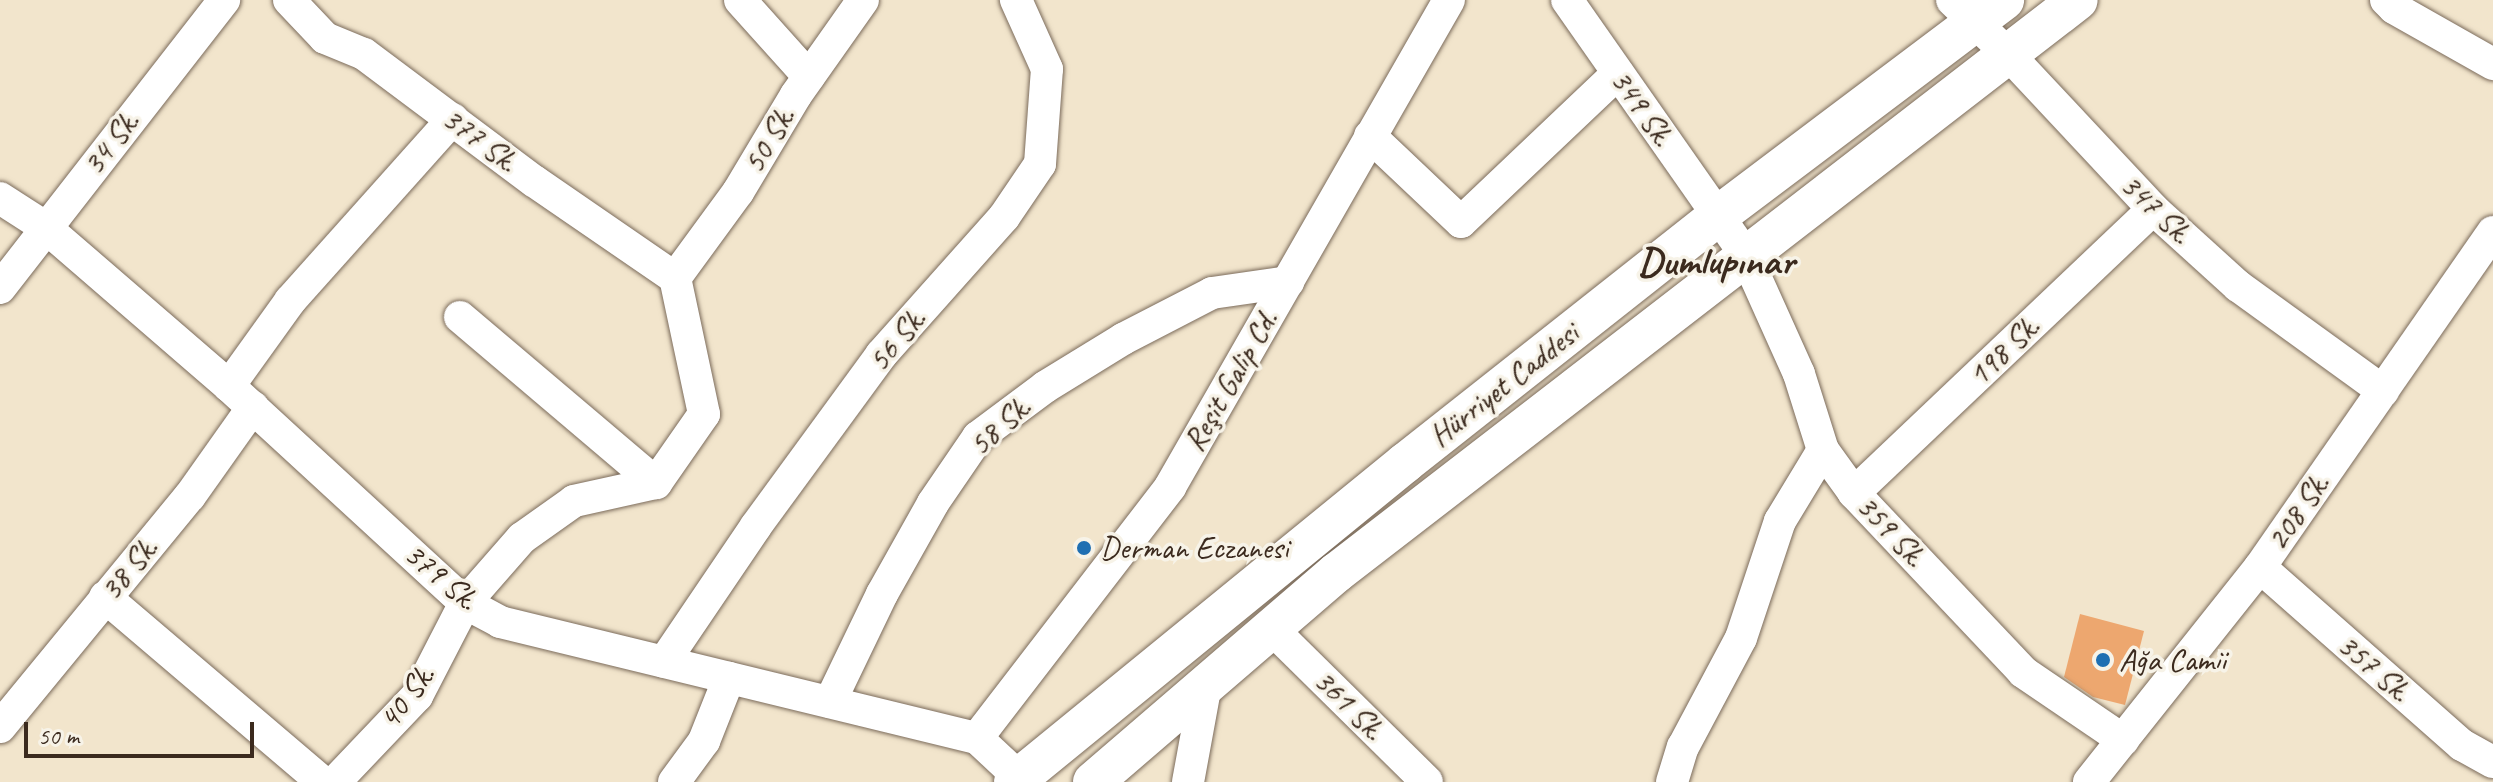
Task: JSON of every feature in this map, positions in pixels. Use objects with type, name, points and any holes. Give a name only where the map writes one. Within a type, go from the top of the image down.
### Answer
[{"type":"main road","name":"Hürriyet Caddesi","points":[[1093,782],[1336,573],[2078,0]]},
{"type":"main road","name":"Hürriyet Caddesi","points":[[1019,780],[1405,463],[1977,7]]},
{"type":"street","name":"34 Sk.","points":[[0,288],[224,0]]},
{"type":"street","name":"377 Sk.","points":[[289,0],[325,38],[364,54],[534,181],[675,278]]},
{"type":"street","points":[[740,0],[809,77]]},
{"type":"street","name":"50 Sk.","points":[[675,278],[738,192],[809,77],[863,0]]},
{"type":"street","name":"56 Sk.","points":[[664,662],[756,526],[881,355],[1004,217],[1040,164],[1047,69],[1016,0]]},
{"type":"street","name":"Reşit Galip Cd.","points":[[977,738],[1170,487],[1449,0]]},
{"type":"street","points":[[2386,0],[2394,8],[2493,64]]},
{"type":"street","name":"349 Sk.","points":[[1572,2],[1746,256]]},
{"type":"street","name":"347 Sk.","points":[[1977,7],[2009,55],[2153,209],[2238,286],[2383,391]]},
{"type":"street","points":[[1370,136],[1461,222],[1618,73]]},
{"type":"street","points":[[229,386],[290,301],[453,119]]},
{"type":"street","name":"379 Sk.","points":[[0,198],[45,227],[229,386],[465,603],[500,622],[977,738],[1019,780]]},
{"type":"street","name":"198 Sk.","points":[[1854,493],[2153,209]]},
{"type":"street","name":"208 Sk.","points":[[2089,782],[2260,567],[2493,232]]},
{"type":"street","name":"359 Sk.","points":[[1746,256],[1799,374],[1823,450],[1854,493],[2023,672],[2123,740]]},
{"type":"street","points":[[460,317],[656,483],[704,414],[675,278]]},
{"type":"street","name":"58 Sk.","points":[[830,702],[889,581],[933,503],[978,437],[1045,387],[1123,339],[1212,293],[1288,282]]},
{"type":"street","name":"38 Sk.","points":[[0,727],[190,496],[253,407]]},
{"type":"street","points":[[1672,782],[1683,747],[1741,638],[1780,521],[1823,450]]},
{"type":"street","name":"40 Sk.","points":[[335,782],[417,696],[465,603],[522,538],[574,501],[656,483]]},
{"type":"street","name":"357 Sk.","points":[[2260,567],[2462,745],[2493,761]]},
{"type":"street","points":[[105,597],[322,782]]},
{"type":"street","name":"361 Sk.","points":[[1271,628],[1427,782]]},
{"type":"street","points":[[674,782],[704,741],[729,678]]},
{"type":"street","points":[[1188,782],[1206,684]]},
{"type":"building","name":"Ağa Camii","points":[[2080,614],[2144,631],[2125,705],[2093,697],[2064,677]]},
{"type":"place","name":"Derman Eczanesi","points":[[1084,548]]},
{"type":"place","name":"Ağa Camii","points":[[2103,660]]},
{"type":"district","name":"Dumlupınar","points":[[1716,261]]}]
